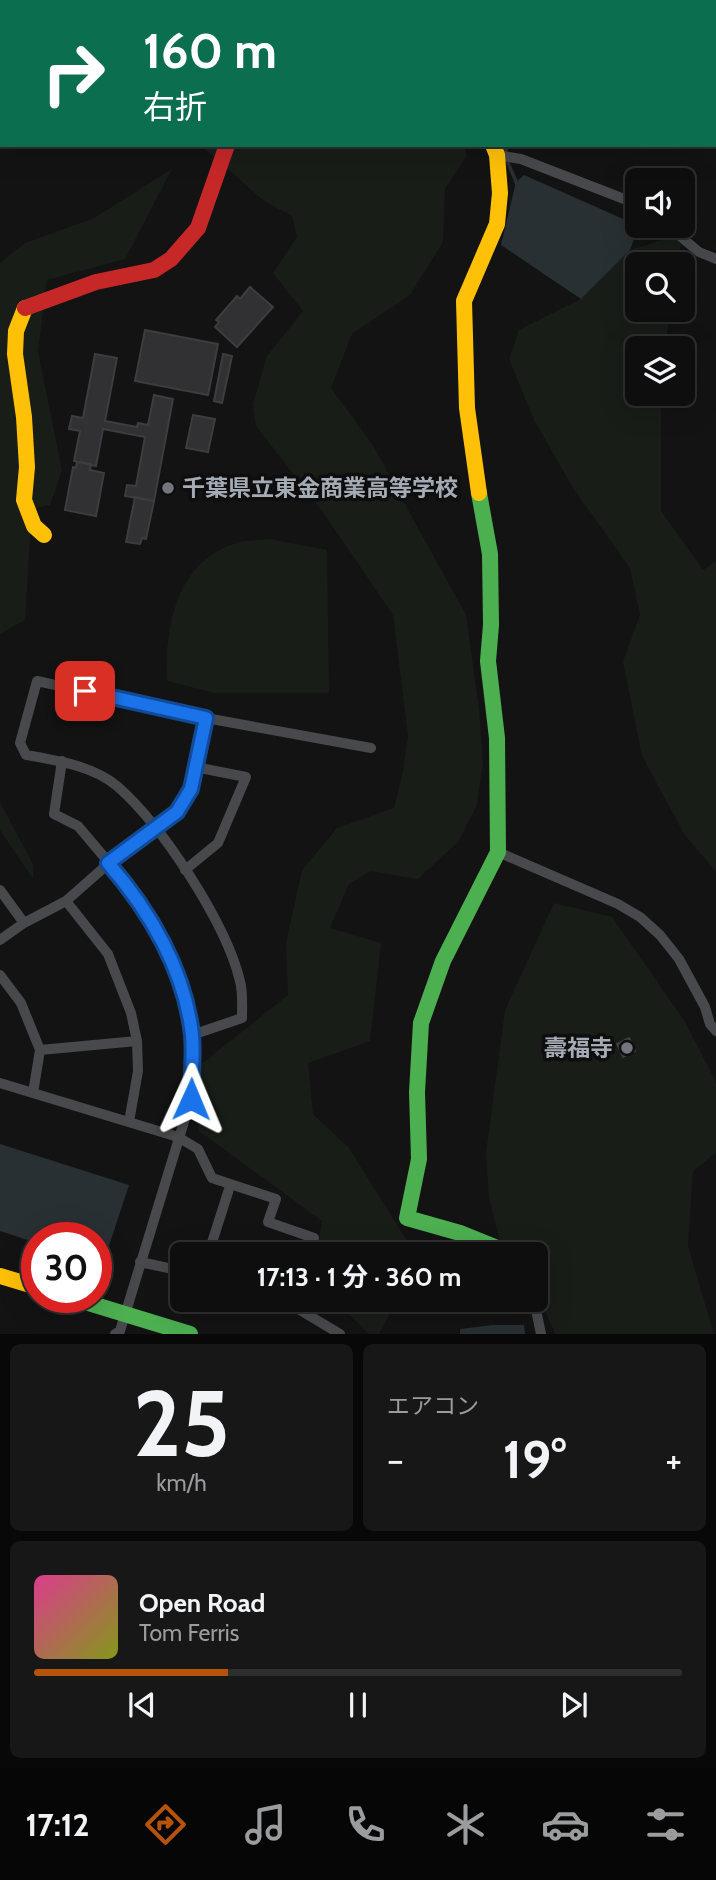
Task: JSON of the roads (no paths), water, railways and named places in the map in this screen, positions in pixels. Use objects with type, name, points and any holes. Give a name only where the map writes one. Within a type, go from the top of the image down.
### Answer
[{"type":"street","points":[[44,535],[34,526],[24,500],[27,467],[24,417],[15,354],[16,331],[26,307],[96,282],[154,270],[171,260],[198,228],[226,147]]},
{"type":"street","points":[[482,1242],[407,1218],[419,1158],[416,1091],[421,1023],[443,961],[498,852],[497,738],[488,662],[491,625],[490,554],[467,408],[464,301],[496,224],[500,193],[495,150],[625,199]]},
{"type":"street","points":[[682,238],[699,252],[716,259]]},
{"type":"street","points":[[192,1035],[242,1018],[240,982],[217,922],[155,828],[116,785],[92,772],[62,761],[26,755],[20,743],[37,681],[206,718],[371,748]]},
{"type":"street","points":[[0,940],[24,923],[66,901],[108,863],[177,812],[191,789],[206,718]]},
{"type":"street","points":[[62,761],[54,814],[78,826],[127,884],[176,967],[192,1035],[191,1099],[120,1331],[115,1334]]},
{"type":"street","points":[[185,870],[218,843],[246,777],[195,767]]},
{"type":"street","points":[[498,852],[618,904],[640,917],[660,935],[679,959],[705,1007],[710,1024],[716,1031]]},
{"type":"street","points":[[0,890],[24,923]]},
{"type":"street","points":[[66,901],[108,954],[131,1013],[137,1041],[138,1071],[129,1122]]},
{"type":"street","points":[[0,975],[20,1003],[40,1050],[33,1093]]},
{"type":"street","points":[[40,1050],[137,1041]]},
{"type":"street","points":[[0,1083],[178,1137],[198,1149],[212,1178],[276,1199],[268,1222],[314,1238],[313,1242]]},
{"type":"street","points":[[212,1242],[230,1186]]},
{"type":"street","points":[[140,1262],[170,1268]]},
{"type":"street","points":[[0,1276],[21,1282]]},
{"type":"street","points":[[112,1310],[190,1334]]},
{"type":"street","points":[[308,1312],[340,1334]]},
{"type":"street","points":[[536,1312],[541,1334]]},
{"type":"waterway","points":[[508,163],[517,184]]},
{"type":"place","name":"千葉県立東金商業高等学校","points":[[168,488]]},
{"type":"place","name":"壽福寺","points":[[627,1048]]}]
